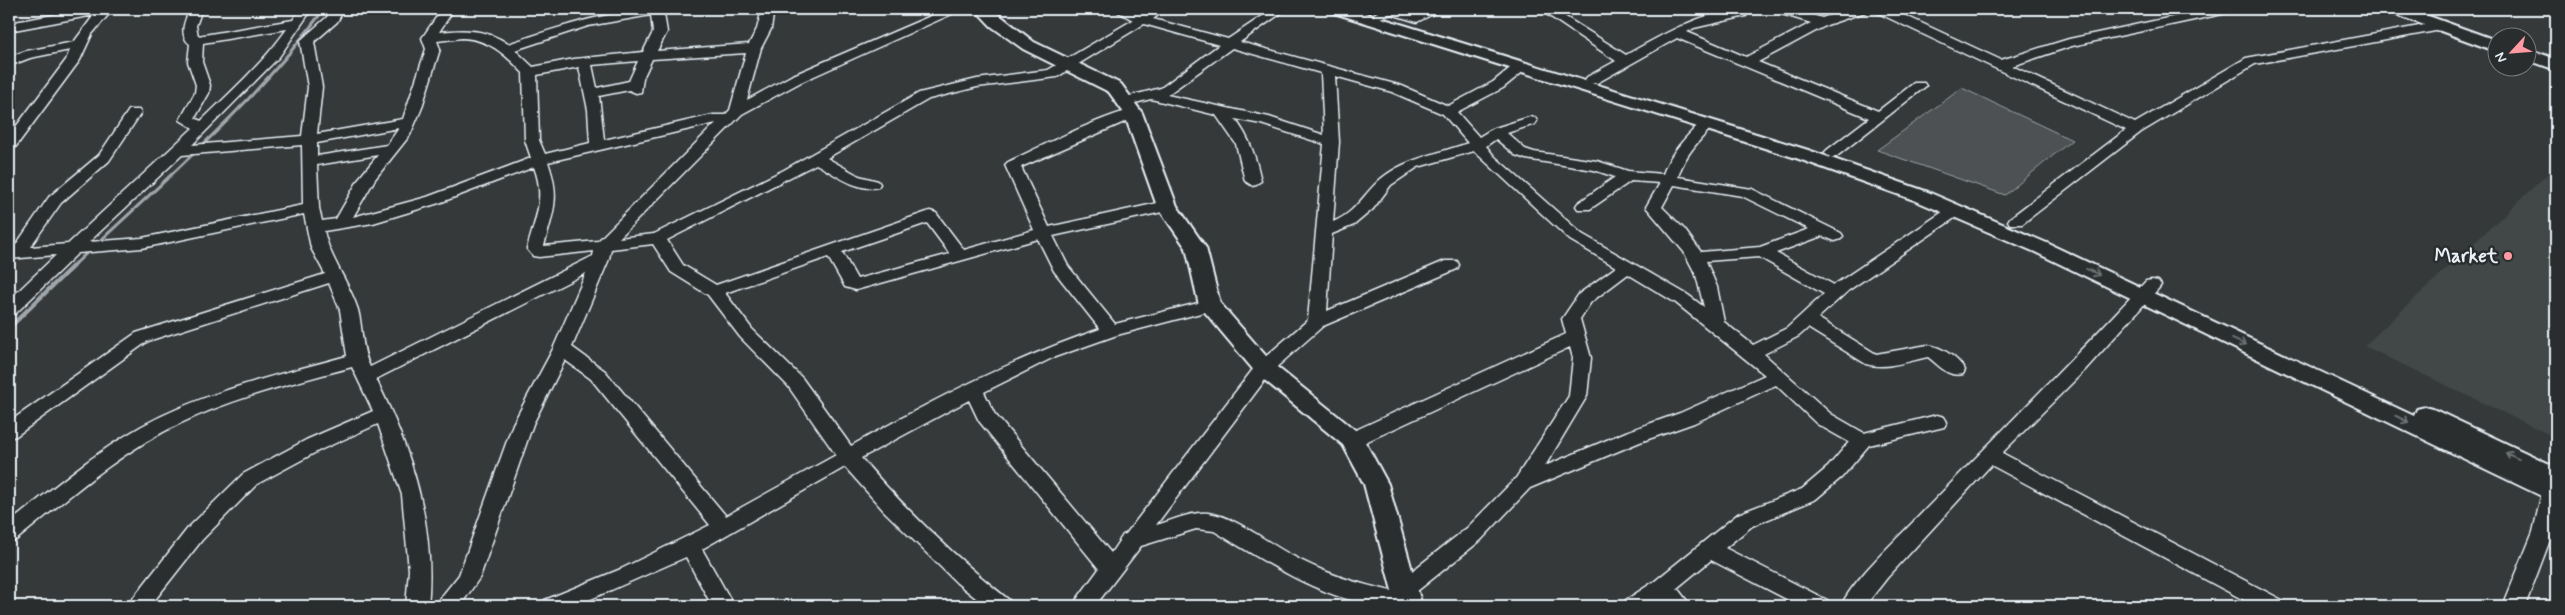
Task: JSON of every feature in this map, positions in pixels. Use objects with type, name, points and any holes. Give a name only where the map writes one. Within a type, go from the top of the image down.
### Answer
[{"type":"main road","points":[[983,9],[993,20],[1018,40],[1115,88],[1130,107],[1168,206],[1196,248],[1210,305],[1264,368],[1352,440],[1376,484],[1406,601]]},
{"type":"main road","points":[[1337,9],[1847,169],[1956,210],[2147,290]]},
{"type":"main road","points":[[1361,9],[1832,153],[1931,187],[2016,221],[2147,290],[2379,400],[2555,488]]},
{"type":"main road","points":[[2395,9],[2488,43]]},
{"type":"main road","points":[[2408,9],[2488,38]]},
{"type":"main road","points":[[2538,58],[2556,65]]},
{"type":"main road","points":[[2538,63],[2556,70]]},
{"type":"street","points":[[9,27],[102,9]]},
{"type":"street","points":[[9,146],[15,132],[73,60],[77,45],[102,9]]},
{"type":"street","points":[[196,9],[189,26],[191,38],[197,40],[298,23]]},
{"type":"street","points":[[9,310],[183,151],[202,127],[260,71],[298,23],[306,9]]},
{"type":"street","points":[[338,9],[332,19],[307,41],[315,87],[310,140],[311,208],[320,248],[335,276],[349,310],[357,359],[384,414],[412,495],[420,570],[416,606]]},
{"type":"street","points":[[429,38],[448,9]]},
{"type":"street","points":[[734,115],[754,48],[764,29],[768,9]]},
{"type":"street","points":[[445,606],[456,597],[469,577],[483,532],[523,424],[562,349],[602,252],[734,115],[796,79],[957,9]]},
{"type":"street","points":[[1119,9],[1144,20],[1397,89],[1448,111],[1489,159],[1576,238],[1682,299],[1752,353],[1824,419],[1862,440]]},
{"type":"street","points":[[366,377],[602,252],[658,238],[816,158],[924,96],[978,83],[1029,79],[1052,74],[1160,9]]},
{"type":"street","points":[[1111,331],[1060,267],[1013,165],[1073,140],[1130,107],[1166,92],[1230,43],[1282,9]]},
{"type":"street","points":[[1380,14],[1391,10],[1416,18],[1437,9]]},
{"type":"street","points":[[1545,9],[1626,61]]},
{"type":"street","points":[[1592,80],[1700,21],[1741,13],[1742,9]]},
{"type":"street","points":[[1780,9],[1822,22]]},
{"type":"street","points":[[1748,62],[1822,22],[1860,9]]},
{"type":"street","points":[[1881,9],[2136,129]]},
{"type":"street","points":[[2000,65],[2068,43],[2227,9]]},
{"type":"street","points":[[506,49],[584,23],[614,16],[664,10],[660,32],[636,78],[636,86],[592,93]]},
{"type":"street","points":[[2016,221],[2136,129],[2251,61],[2441,26]]},
{"type":"street","points":[[1677,32],[1880,116]]},
{"type":"street","points":[[429,38],[455,34],[481,34],[506,49],[530,72],[532,140],[547,180],[549,198],[536,251],[602,252]]},
{"type":"street","points":[[341,224],[368,177],[394,148],[409,122],[433,49],[429,38]]},
{"type":"street","points":[[197,40],[196,72],[203,85],[202,93],[187,120],[202,127]]},
{"type":"street","points":[[9,62],[26,55],[77,45]]},
{"type":"street","points":[[530,72],[585,62],[754,48]]},
{"type":"street","points":[[585,62],[592,93],[598,146]]},
{"type":"street","points":[[1448,111],[1498,85],[1520,67]]},
{"type":"street","points":[[1317,322],[1332,142],[1328,70]]},
{"type":"street","points":[[1832,153],[1919,86]]},
{"type":"street","points":[[1155,96],[1222,113],[1264,120],[1332,142]]},
{"type":"street","points":[[13,253],[55,200],[104,158],[134,113]]},
{"type":"street","points":[[1222,113],[1237,128],[1247,151],[1252,181]]},
{"type":"street","points":[[314,227],[368,220],[407,209],[540,160],[734,115]]},
{"type":"street","points":[[1324,232],[1348,222],[1367,206],[1386,182],[1413,164],[1448,156],[1477,145],[1497,132],[1530,121]]},
{"type":"street","points":[[183,151],[310,140],[409,122]]},
{"type":"street","points":[[1706,125],[1684,148],[1674,164],[1669,181],[1654,207],[1678,232],[1708,281],[1714,308],[1715,324]]},
{"type":"street","points":[[1497,132],[1520,152],[1531,156],[1597,166],[1627,176],[1644,176],[1746,192],[1828,233],[1762,252],[1695,257]]},
{"type":"street","points":[[310,162],[394,148]]},
{"type":"street","points":[[816,158],[848,176],[872,184]]},
{"type":"street","points":[[1584,206],[1627,176]]},
{"type":"street","points":[[833,250],[850,283],[856,285],[1043,233],[1168,206]]},
{"type":"street","points":[[13,253],[151,241],[311,208]]},
{"type":"street","points":[[1752,353],[1793,332],[1835,293],[1917,234],[1956,210]]},
{"type":"street","points":[[714,291],[930,216],[960,256]]},
{"type":"street","points":[[658,238],[677,268],[714,291],[746,333],[795,382],[847,456],[892,506],[965,577],[1001,606]]},
{"type":"street","points":[[1762,252],[1835,293]]},
{"type":"street","points":[[1083,606],[1264,368],[1317,322],[1451,265]]},
{"type":"street","points":[[1130,542],[1196,522],[1205,520],[1216,521],[1243,539],[1304,571],[1350,590],[1406,601],[1523,483],[1556,434],[1578,396],[1582,358],[1571,319],[1585,298],[1627,267]]},
{"type":"street","points":[[9,431],[142,337],[335,276]]},
{"type":"street","points":[[1852,606],[1879,572],[1989,455],[2078,366],[2147,290]]},
{"type":"street","points":[[554,606],[629,575],[690,546],[847,456],[973,389],[1046,354],[1111,331],[1210,305]]},
{"type":"street","points":[[1807,319],[1872,360],[1881,361],[1928,351],[1934,352],[1956,370]]},
{"type":"street","points":[[1352,440],[1397,422],[1576,338]]},
{"type":"street","points":[[562,349],[598,375],[724,528]]},
{"type":"street","points":[[9,534],[80,477],[156,427],[229,395],[357,359]]},
{"type":"street","points":[[1523,483],[1633,437],[1687,418],[1779,376]]},
{"type":"street","points":[[973,389],[986,416],[1111,568]]},
{"type":"street","points":[[138,606],[195,534],[250,478],[312,445],[384,414]]},
{"type":"street","points":[[1634,606],[1663,587],[1745,520],[1809,494],[1835,472],[1862,440],[1937,422]]},
{"type":"street","points":[[1989,455],[2274,606]]},
{"type":"street","points":[[2514,606],[2543,532],[2555,488]]},
{"type":"street","points":[[690,546],[723,606]]},
{"type":"street","points":[[1708,549],[1819,606]]},
{"type":"street","points":[[1663,587],[1680,606]]},
{"type":"shaded area","points":[[1962,88],[2072,140],[2005,195],[1877,150]]},
{"type":"shaded area","name":"Market","points":[[2556,166],[2556,438],[2364,346]]},
{"type":"waterway","points":[[97,244],[245,103],[299,42],[324,9]]},
{"type":"waterway","points":[[74,265],[90,250]]},
{"type":"waterway","points":[[9,328],[75,264]]},
{"type":"place","name":"Market","points":[[2508,256]]}]
